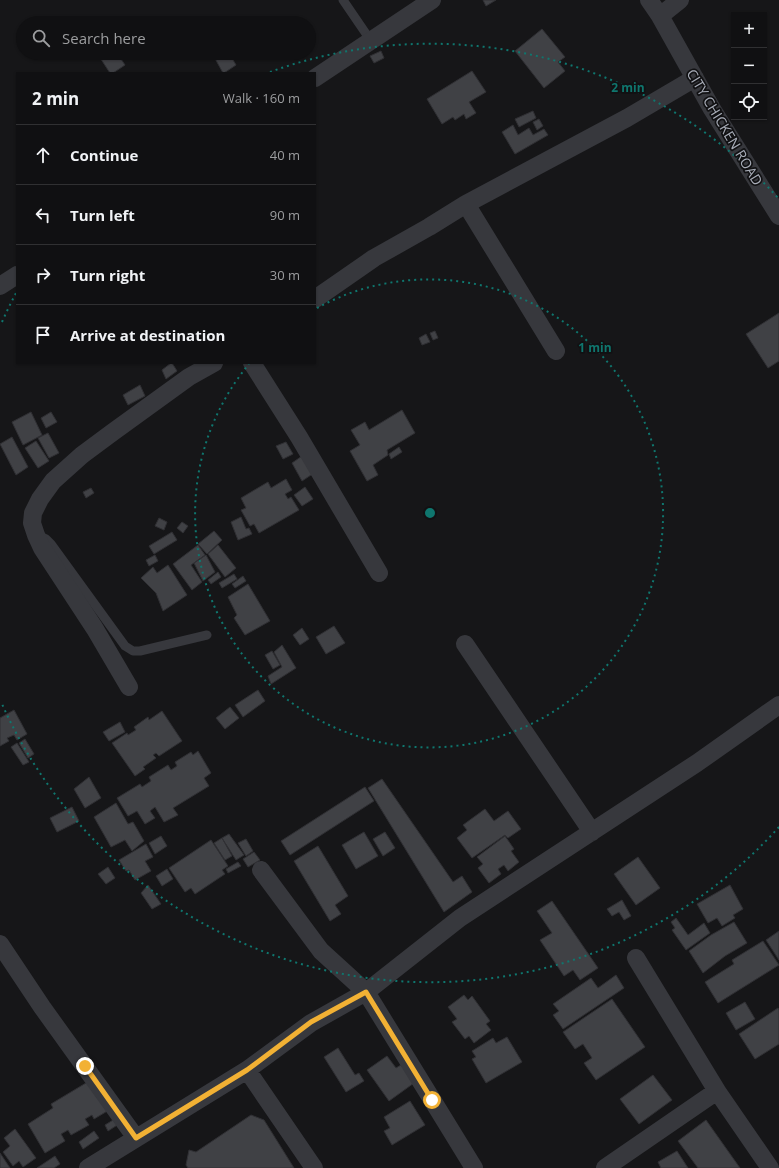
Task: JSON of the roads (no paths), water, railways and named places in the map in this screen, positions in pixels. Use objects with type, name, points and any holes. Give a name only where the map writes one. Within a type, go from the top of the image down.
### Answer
[{"type":"street","points":[[316,77],[432,0]]},
{"type":"street","name":"CITY CHICKEN ROAD","points":[[649,0],[660,16],[712,109],[779,216]]},
{"type":"street","points":[[660,16],[680,0]]},
{"type":"street","points":[[316,298],[374,258],[429,228],[466,204],[627,118],[695,78]]},
{"type":"street","points":[[466,204],[556,351]]},
{"type":"street","points":[[0,286],[16,275]]},
{"type":"street","points":[[129,687],[95,629],[42,548],[32,523],[33,513],[40,499],[53,480],[82,455],[189,377],[212,364]]},
{"type":"street","points":[[253,364],[300,437],[380,573]]},
{"type":"street","points":[[465,644],[592,832]]},
{"type":"street","points":[[88,1168],[247,1070],[311,1022],[366,992],[460,918],[777,711]]},
{"type":"street","points":[[261,870],[321,951],[366,992],[474,1168]]},
{"type":"street","points":[[0,944],[42,1007],[136,1138]]},
{"type":"street","points":[[636,958],[717,1091],[770,1168]]},
{"type":"street","points":[[247,1070],[314,1168]]},
{"type":"street","points":[[605,1168],[717,1091]]},
{"type":"lane","points":[[343,0],[371,41]]},
{"type":"lane","points":[[36,534],[46,539],[51,544],[125,646],[133,651],[140,651],[207,635]]}]
